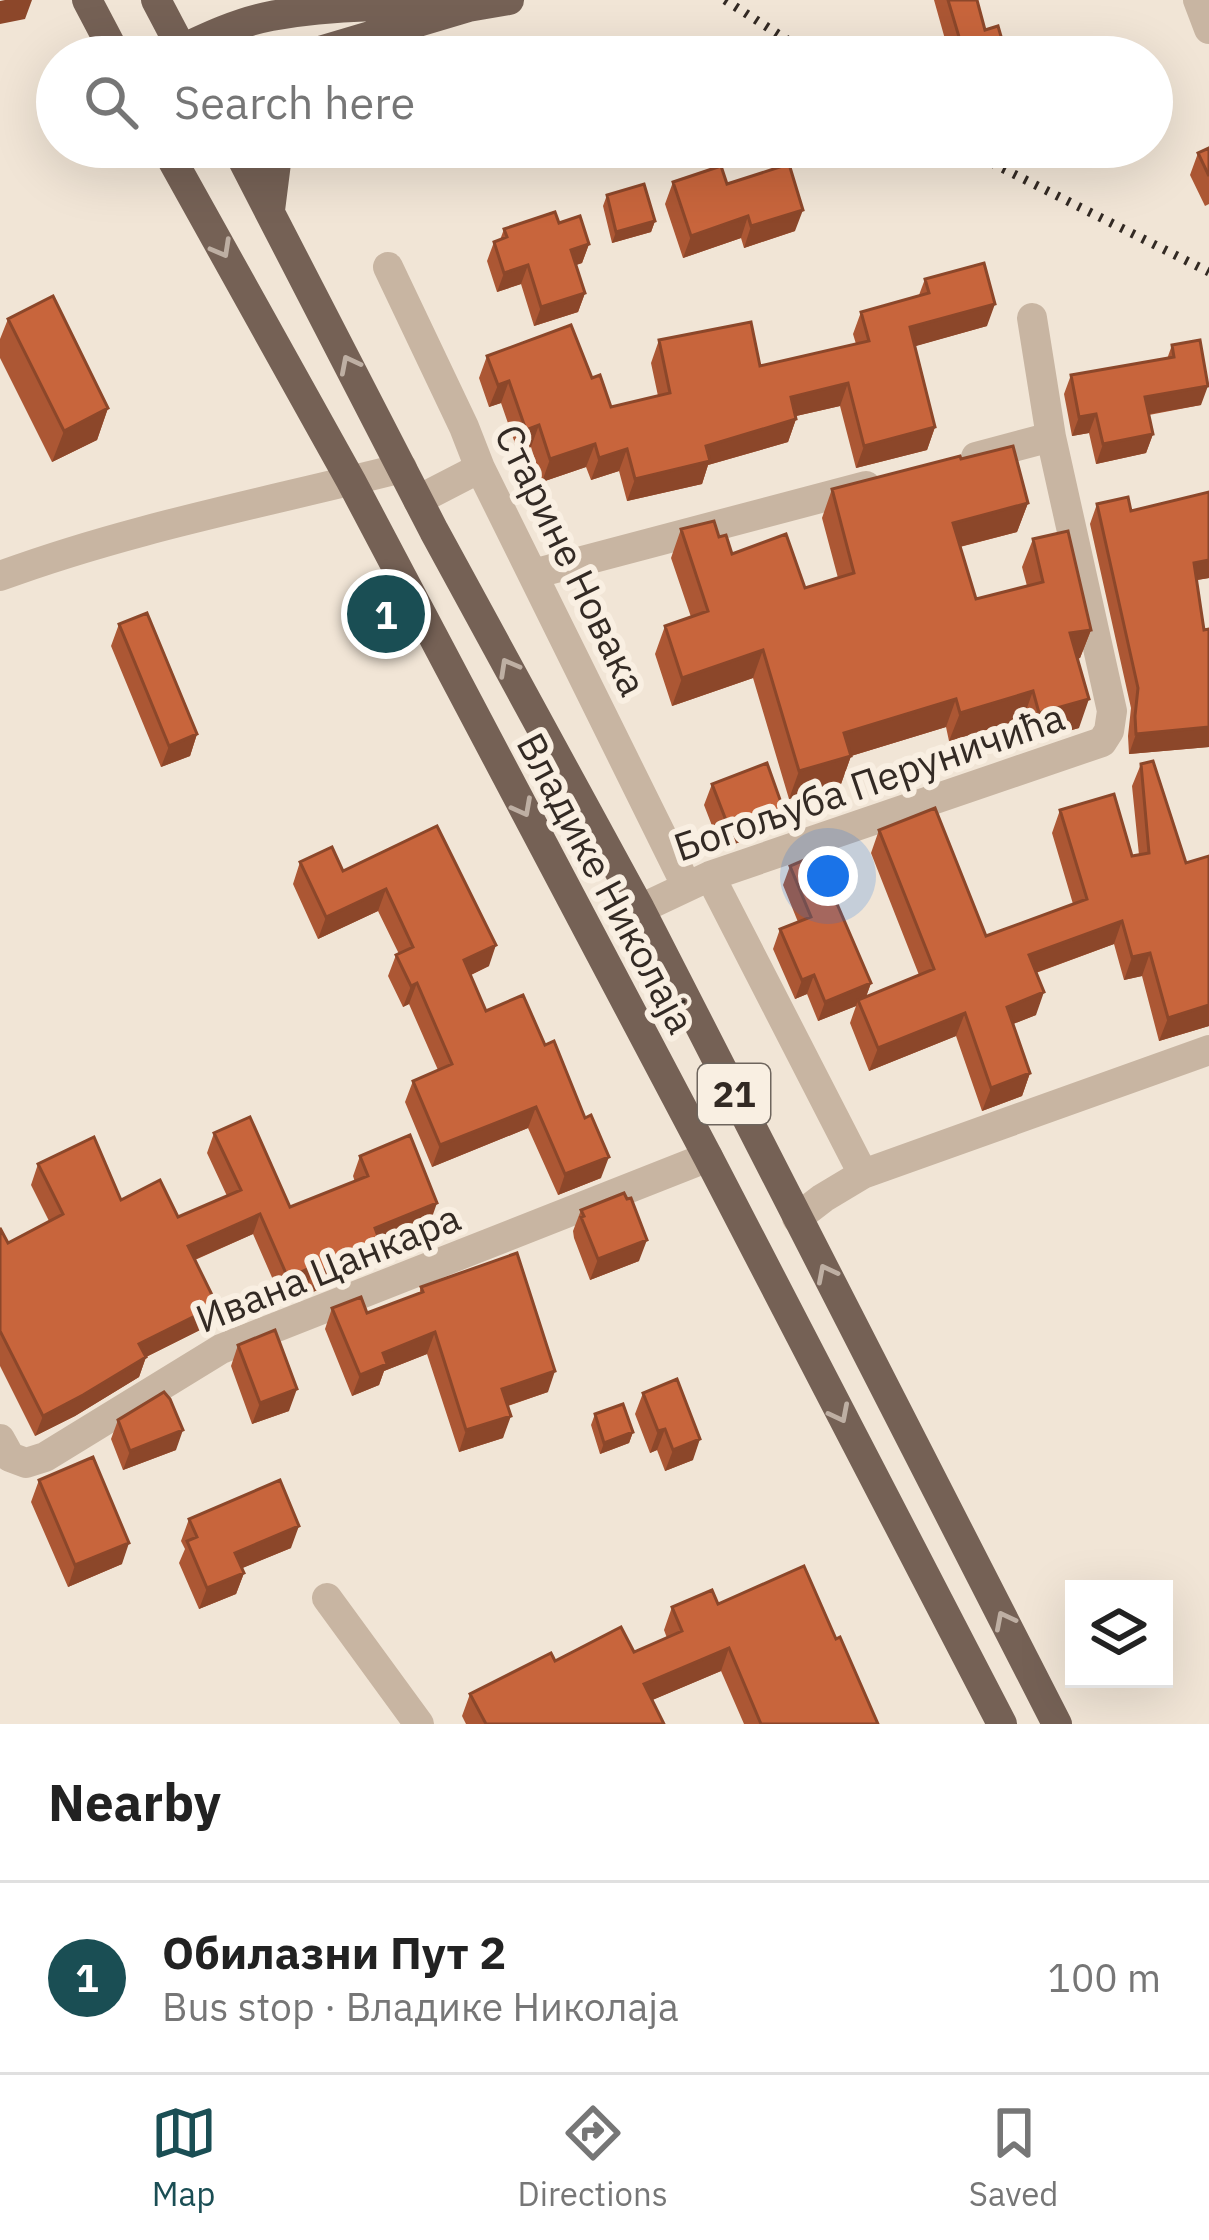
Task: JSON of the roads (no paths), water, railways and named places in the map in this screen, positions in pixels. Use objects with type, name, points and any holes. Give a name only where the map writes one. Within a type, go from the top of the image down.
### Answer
[{"type":"main road","points":[[87,0],[107,36]]},
{"type":"main road","points":[[156,0],[171,36]]},
{"type":"main road","points":[[374,36],[468,7],[509,0]]},
{"type":"main road","points":[[215,36],[270,16],[376,4],[468,7]]},
{"type":"main road","name":"Владике Николаја","points":[[177,168],[351,481],[1002,1724]]},
{"type":"main road","name":"Владике Николаја","points":[[247,168],[418,500],[640,909],[1058,1724]]},
{"type":"main road","points":[[270,210],[275,168]]},
{"type":"street","points":[[1198,0],[1209,29]]},
{"type":"street","name":"Старине Новака","points":[[388,267],[533,574],[863,1174]]},
{"type":"street","points":[[939,467],[1052,437],[1032,318]]},
{"type":"street","name":"Богољуба Перуничића","points":[[640,909],[698,881],[1102,742],[1112,711],[1052,437]]},
{"type":"street","points":[[418,500],[480,468]]},
{"type":"street","points":[[0,576],[111,541],[402,469]]},
{"type":"street","points":[[533,574],[894,478]]},
{"type":"street","points":[[797,1218],[863,1174],[1209,1050]]},
{"type":"street","name":"Ивана Цанкара","points":[[0,1439],[10,1457],[26,1462],[45,1457],[221,1349],[708,1157]]},
{"type":"street","points":[[327,1598],[419,1724]]},
{"type":"railway","points":[[725,0],[781,36]]},
{"type":"railway","points":[[1002,168],[1209,272]]},
{"type":"place","name":"Обилазни Пут 2","points":[[386,614]]}]
